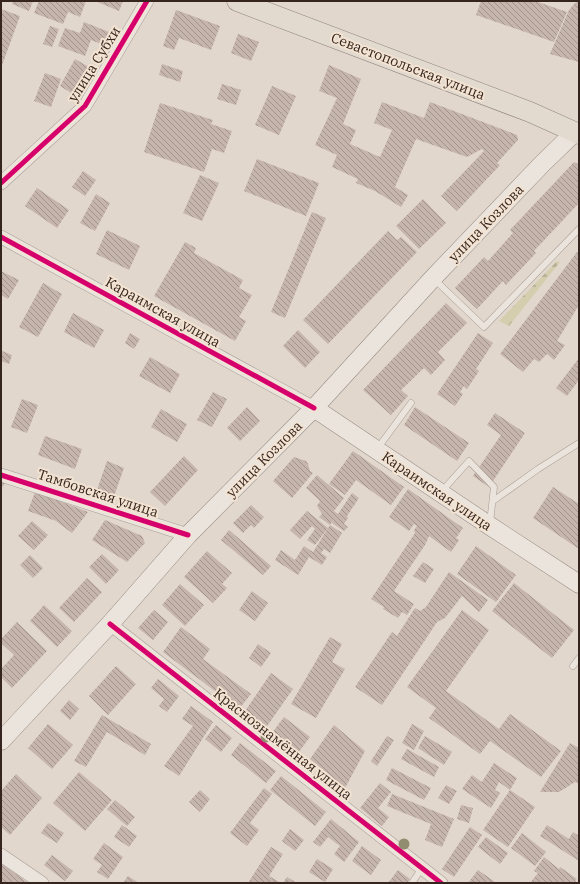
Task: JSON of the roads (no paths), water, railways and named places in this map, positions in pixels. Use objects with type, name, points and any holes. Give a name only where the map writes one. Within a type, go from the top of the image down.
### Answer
[{"type":"main road","name":"Севастопольская улица","points":[[237,1],[578,131]]},
{"type":"main road","name":"улица Козлова","points":[[1,741],[110,624],[188,535],[314,408],[433,278],[543,163],[578,131]]},
{"type":"main road","name":"Караимская улица","points":[[314,408],[579,584]]},
{"type":"street","name":"улица Субхи","points":[[1,183],[85,106],[147,1]]},
{"type":"street","name":"Караимская улица","points":[[1,237],[314,408]]},
{"type":"street","name":"Тамбовская улица","points":[[1,474],[188,535]]},
{"type":"street","name":"Краснознамённая улица","points":[[110,624],[441,883]]},
{"type":"street","points":[[1,855],[42,883]]},
{"type":"lane","points":[[433,278],[484,328],[579,229]]},
{"type":"lane","points":[[376,450],[411,403]]},
{"type":"lane","points":[[493,501],[538,469],[579,443]]},
{"type":"lane","points":[[441,493],[469,461],[494,487],[490,526]]},
{"type":"lane","points":[[573,666],[579,658]]},
{"type":"lane","points":[[412,883],[422,868]]}]
